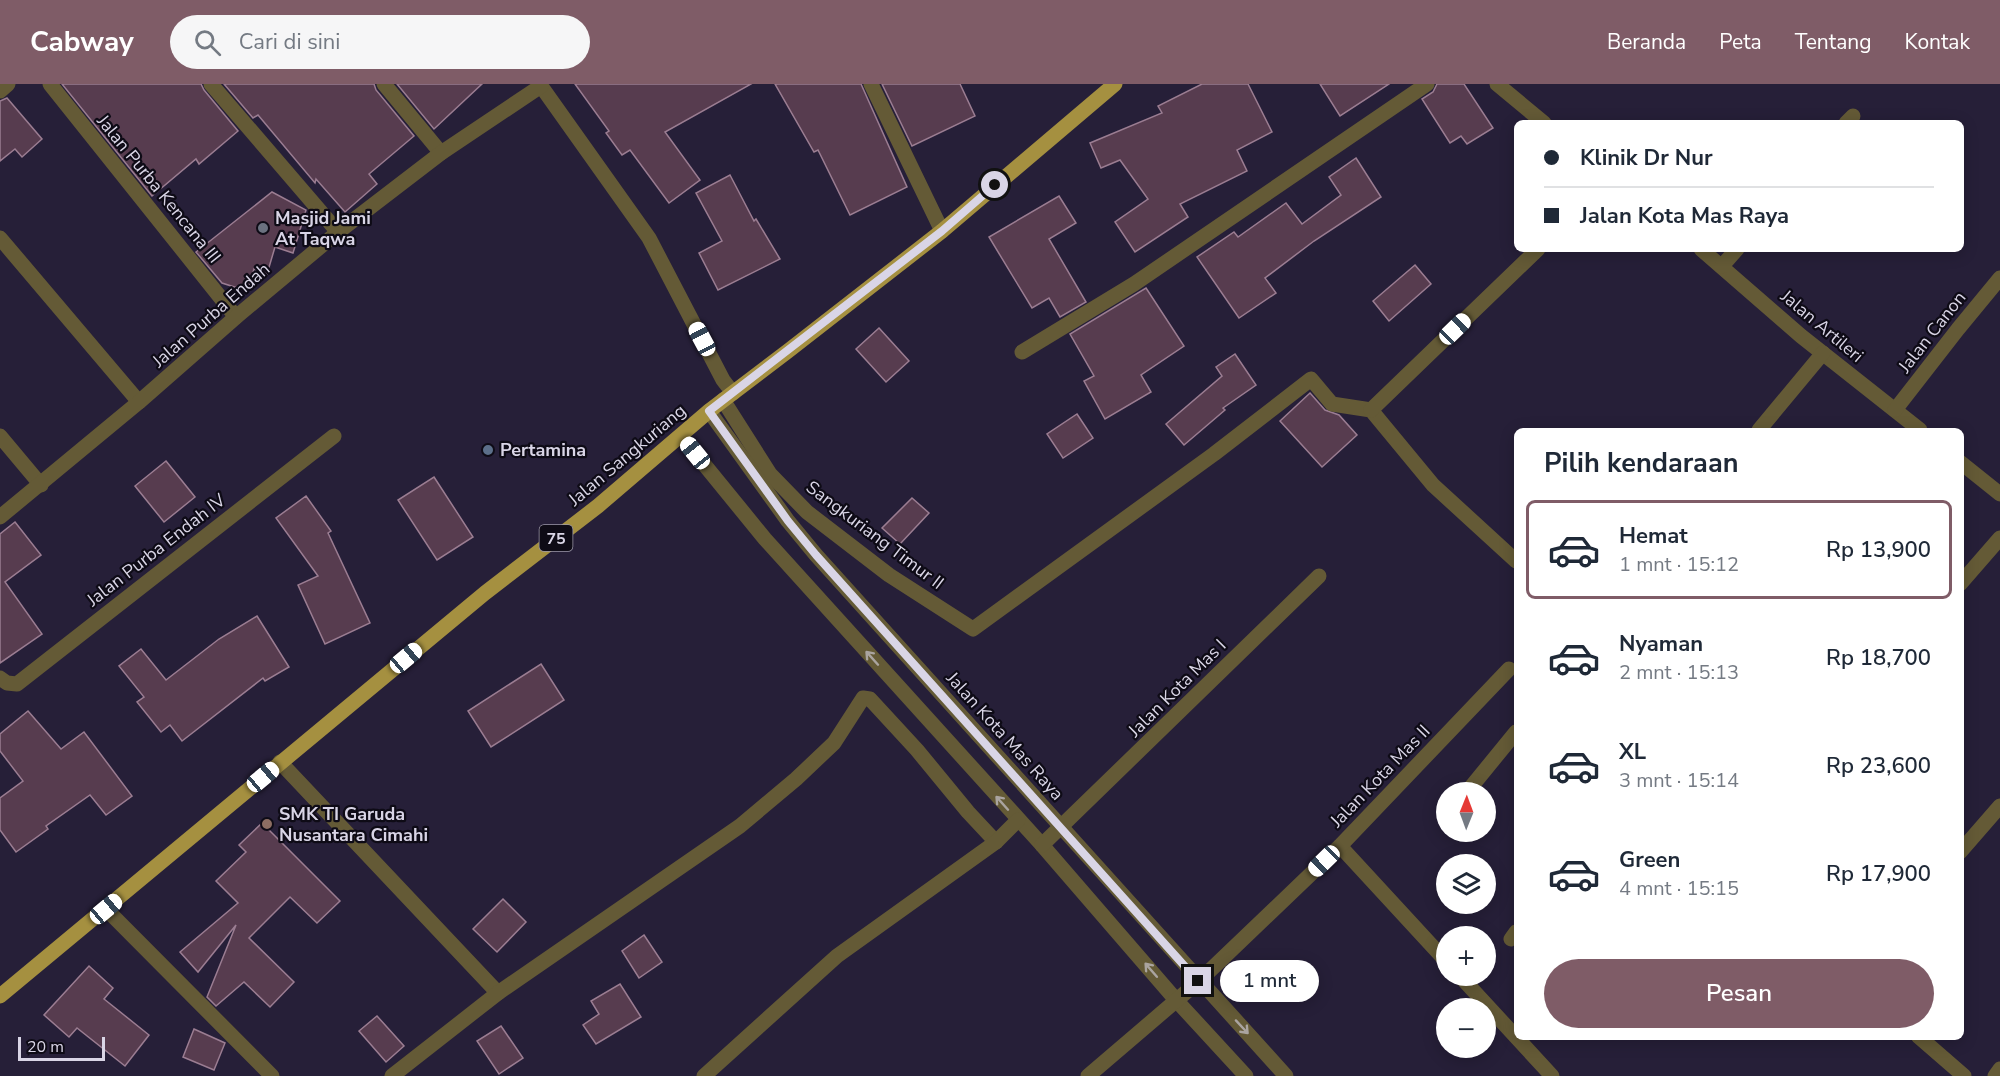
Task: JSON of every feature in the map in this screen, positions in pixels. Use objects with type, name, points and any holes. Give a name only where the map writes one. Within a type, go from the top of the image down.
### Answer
[{"type":"main road","name":"Jalan Sangkuriang","points":[[1,992],[106,909],[485,592],[598,506],[709,411],[942,231],[1115,84]]},
{"type":"street","points":[[0,91],[8,84]]},
{"type":"street","name":"Jalan Purba Kencana III","points":[[50,84],[236,318]]},
{"type":"street","points":[[211,84],[338,232]]},
{"type":"street","points":[[384,84],[441,153]]},
{"type":"street","points":[[871,84],[942,231]]},
{"type":"street","points":[[1022,352],[1134,284],[1427,84]]},
{"type":"street","points":[[1497,84],[1540,120]]},
{"type":"street","name":"Jalan Purba Endah","points":[[0,517],[41,485],[338,232],[441,153],[541,85]]},
{"type":"street","name":"Sangkuriang Timur II","points":[[541,85],[648,238],[723,380],[728,397],[770,474],[807,512],[889,575],[973,629],[1214,454],[1311,379],[1332,404],[1371,410]]},
{"type":"street","points":[[0,238],[139,402]]},
{"type":"street","points":[[1514,559],[1433,485],[1371,410],[1535,252]]},
{"type":"street","name":"Jalan Artileri","points":[[1705,252],[1916,428]]},
{"type":"street","points":[[1722,266],[1734,252]]},
{"type":"street","name":"Jalan Canon","points":[[1895,411],[2000,278]]},
{"type":"street","points":[[1761,428],[1823,353]]},
{"type":"street","name":"Jalan Kota Mas Raya","points":[[709,411],[816,555],[1286,1076]]},
{"type":"street","points":[[0,436],[41,485]]},
{"type":"street","name":"Jalan Purba Endah IV","points":[[0,678],[7,683],[17,684],[334,436]]},
{"type":"street","points":[[681,436],[794,571],[1042,845],[1176,1000],[1246,1076]]},
{"type":"street","points":[[1964,465],[2000,494]]},
{"type":"street","points":[[1964,579],[2000,538]]},
{"type":"street","points":[[794,571],[816,555]]},
{"type":"street","name":"Jalan Kota Mas I","points":[[1042,845],[1318,576]]},
{"type":"street","name":"Jalan Kota Mas II","points":[[1088,1076],[1198,981],[1340,846],[1509,669]]},
{"type":"street","points":[[392,1076],[498,993],[740,825],[796,779],[834,743],[863,698],[870,699],[996,842]]},
{"type":"street","points":[[1475,782],[1514,734]]},
{"type":"street","points":[[280,762],[498,993]]},
{"type":"street","points":[[1964,847],[2000,806]]},
{"type":"street","points":[[705,1076],[837,956],[996,842],[1018,820]]},
{"type":"street","points":[[1340,846],[1436,950]]},
{"type":"street","points":[[106,909],[272,1076]]},
{"type":"street","points":[[1469,986],[1514,1035]]},
{"type":"street","points":[[1519,1040],[1552,1076]]},
{"type":"street","points":[[1923,1040],[1964,1076]]},
{"type":"street","points":[[1995,1076],[2000,1069]]},
{"type":"building","points":[[62,84],[201,84],[238,131],[199,164],[196,159],[152,196]]},
{"type":"building","points":[[224,84],[374,84],[376,90],[414,136],[369,174],[377,184],[345,212],[316,179],[315,183],[258,115],[253,118]]},
{"type":"building","points":[[397,84],[482,84],[434,129]]},
{"type":"building","points":[[575,84],[751,84],[665,132],[700,180],[669,203],[630,150],[622,155],[606,133],[609,131]]},
{"type":"building","points":[[775,84],[861,84],[907,187],[850,215],[818,150],[814,152]]},
{"type":"building","points":[[882,84],[960,84],[975,116],[912,146]]},
{"type":"building","points":[[1202,84],[1248,84],[1272,132],[1237,150],[1247,171],[1180,204],[1188,217],[1135,252],[1115,222],[1148,199],[1120,160],[1101,168],[1090,143],[1162,113],[1158,106]]},
{"type":"building","points":[[1320,84],[1389,84],[1340,116]]},
{"type":"building","points":[[1437,84],[1464,84],[1493,128],[1467,144],[1461,136],[1450,143],[1422,99],[1433,92]]},
{"type":"building","points":[[7,98],[42,139],[22,157],[15,149],[0,161],[0,101]]},
{"type":"building","points":[[1356,158],[1381,197],[1314,241],[1265,278],[1276,293],[1239,318],[1197,257],[1234,232],[1238,237],[1286,203],[1302,224],[1341,195],[1329,177]]},
{"type":"building","points":[[730,175],[754,221],[756,219],[780,259],[718,290],[699,253],[722,241],[696,193]]},
{"type":"building","name":"Masjid Jami At Taqwa","points":[[272,192],[306,210],[293,253],[275,247],[267,274],[254,269],[247,291],[222,283],[196,252]]},
{"type":"building","points":[[1059,196],[1076,223],[1049,239],[1086,302],[1060,317],[1049,298],[1032,308],[989,237]]},
{"type":"building","points":[[1415,265],[1431,284],[1389,321],[1373,301]]},
{"type":"building","points":[[1146,288],[1184,346],[1141,375],[1151,392],[1105,419],[1084,381],[1094,376],[1070,334]]},
{"type":"building","points":[[879,328],[909,361],[886,382],[856,349]]},
{"type":"building","points":[[1235,354],[1256,385],[1223,408],[1225,410],[1184,445],[1166,424],[1222,376],[1216,367]]},
{"type":"building","points":[[1310,393],[1325,410],[1339,415],[1357,435],[1322,467],[1280,421]]},
{"type":"building","points":[[1077,414],[1093,438],[1063,458],[1047,434]]},
{"type":"building","points":[[166,461],[195,497],[164,522],[135,486]]},
{"type":"building","points":[[434,477],[473,537],[437,560],[398,500]]},
{"type":"building","points":[[306,496],[331,531],[328,533],[370,623],[325,644],[298,585],[318,576],[276,518]]},
{"type":"building","points":[[912,498],[929,513],[900,544],[882,528]]},
{"type":"building","points":[[15,522],[41,555],[5,582],[42,634],[0,663],[0,534]]},
{"type":"building","points":[[257,616],[289,667],[265,681],[263,678],[182,741],[170,725],[161,732],[137,702],[144,697],[119,666],[141,649],[166,680],[219,639]]},
{"type":"building","points":[[541,664],[564,700],[491,747],[468,711]]},
{"type":"building","points":[[28,711],[61,749],[84,732],[132,796],[106,815],[90,795],[46,826],[48,829],[16,852],[0,830],[0,798],[23,781],[0,751],[0,734]]},
{"type":"building","points":[[262,823],[340,901],[317,923],[290,897],[249,938],[294,982],[270,1007],[244,982],[216,1006],[207,997],[236,925],[198,972],[180,952],[238,903],[216,881],[246,852],[239,845]]},
{"type":"building","points":[[503,899],[526,922],[497,952],[473,929]]},
{"type":"building","points":[[644,935],[662,962],[639,978],[622,951]]},
{"type":"building","points":[[89,966],[113,988],[104,999],[149,1035],[125,1066],[77,1028],[69,1037],[44,1015]]},
{"type":"building","points":[[620,984],[641,1017],[596,1044],[583,1025],[599,1014],[591,1001]]},
{"type":"building","points":[[377,1016],[404,1046],[386,1062],[359,1031]]},
{"type":"building","points":[[501,1026],[523,1058],[499,1074],[477,1041]]},
{"type":"building","points":[[194,1029],[225,1043],[214,1070],[183,1057]]},
{"type":"place","name":"Masjid Jami At Taqwa","points":[[263,228]]},
{"type":"place","name":"Pertamina","points":[[488,450]]},
{"type":"place","name":"SMK TI Garuda Nusantara Cimahi","points":[[267,824]]},
{"type":"route","points":[[995,185],[942,231],[709,411],[788,521],[816,555],[1198,981]]}]
